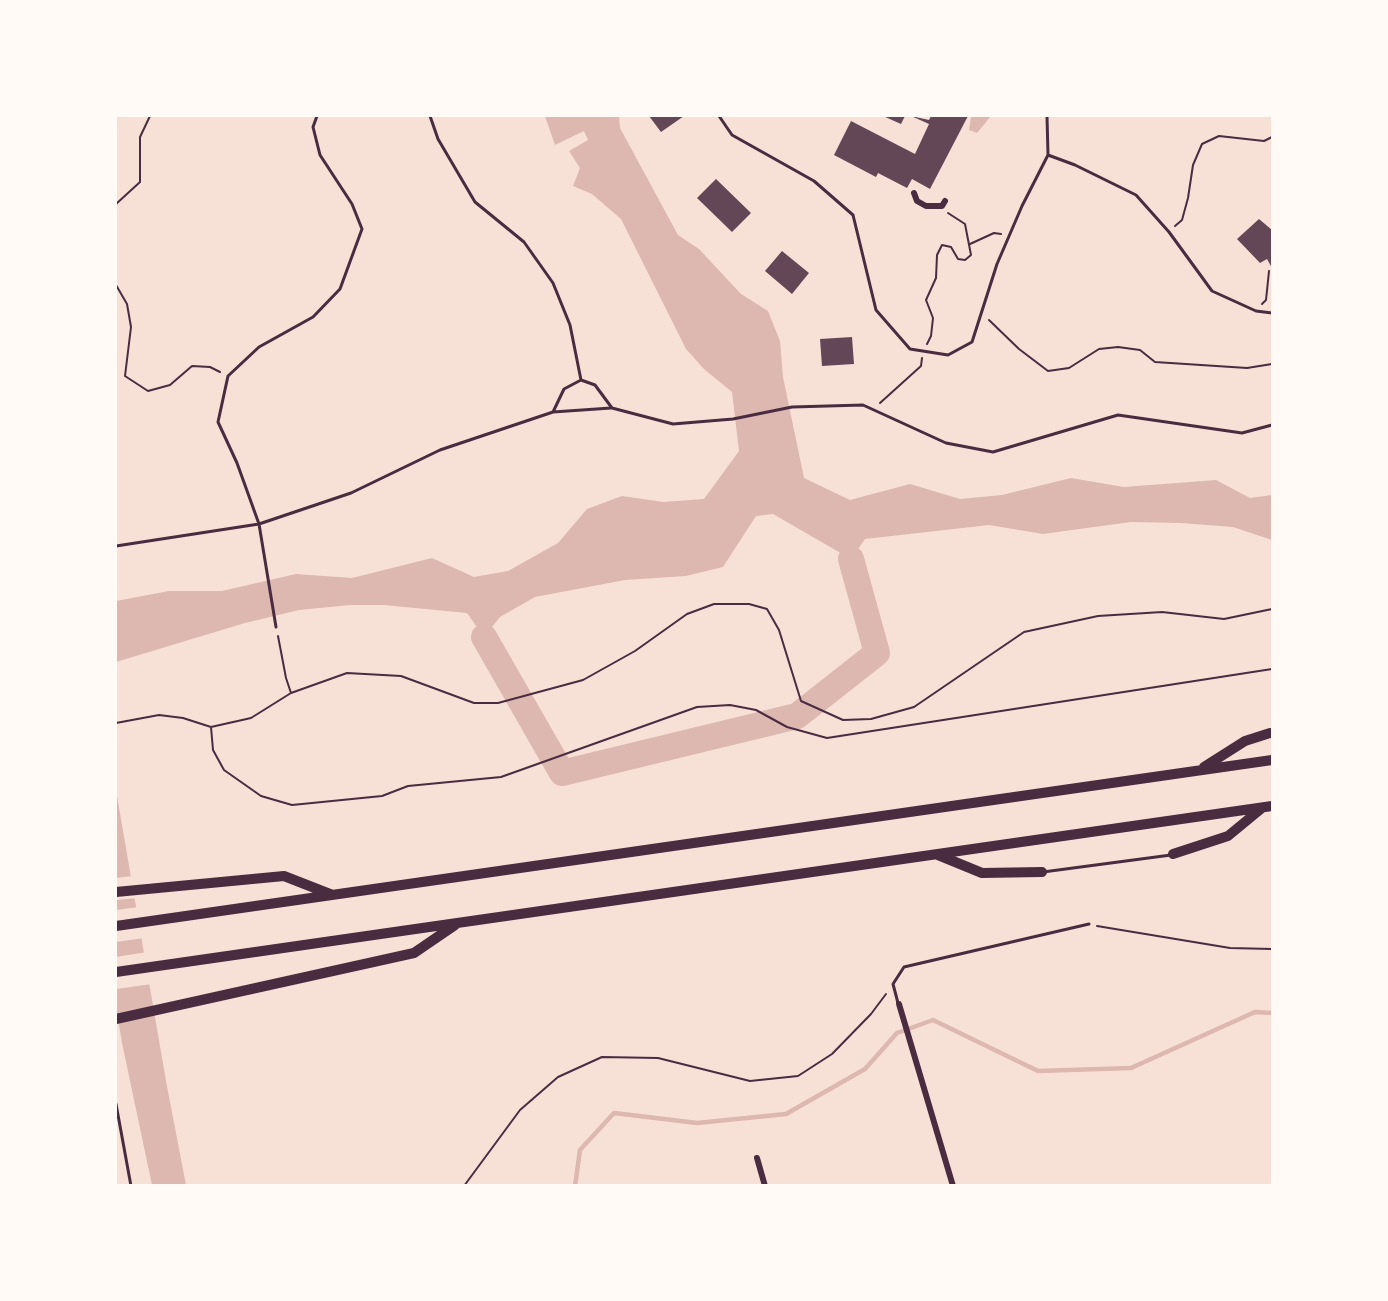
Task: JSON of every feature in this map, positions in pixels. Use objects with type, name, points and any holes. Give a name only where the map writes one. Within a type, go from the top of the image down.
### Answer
[{"type":"highway","points":[[1198,771],[1245,741],[1271,733]]},
{"type":"highway","points":[[116,926],[1272,760]]},
{"type":"highway","points":[[1173,854],[1228,836],[1267,807]]},
{"type":"highway","points":[[116,972],[1267,807]]},
{"type":"highway","points":[[937,855],[982,873],[1042,872]]},
{"type":"highway","points":[[116,892],[284,876],[333,895]]},
{"type":"highway","points":[[116,1019],[414,953],[458,923]]},
{"type":"street","points":[[914,193],[917,201],[926,206],[944,204]]},
{"type":"street","points":[[899,1004],[953,1185]]},
{"type":"street","points":[[757,1158],[765,1185]]},
{"type":"lane","points":[[276,627],[259,524],[237,463],[218,422],[228,376],[259,347],[313,317],[340,289],[362,228],[352,204],[320,155],[313,127],[317,116]]},
{"type":"lane","points":[[430,116],[438,139],[475,202],[524,242],[554,283],[570,325],[581,380]]},
{"type":"lane","points":[[719,116],[732,135],[814,181],[853,215],[876,310],[910,349],[948,355],[972,342],[1010,235],[1048,155],[1047,116]]},
{"type":"lane","points":[[1048,155],[1075,165],[1136,195],[1169,232],[1212,291],[1256,311],[1272,313]]},
{"type":"lane","points":[[553,412],[564,389],[581,380],[595,385],[612,408]]},
{"type":"lane","points":[[116,546],[259,524],[351,493],[440,450],[553,412],[612,408],[673,424],[733,419],[792,407],[862,405],[946,443],[993,452],[1118,415],[1242,433],[1272,425]]},
{"type":"lane","points":[[1042,872],[1173,854]]},
{"type":"lane","points":[[899,1004],[893,984],[904,967],[1089,924]]},
{"type":"lane","points":[[116,1104],[131,1185]]},
{"type":"path","points":[[116,204],[140,182],[140,137],[150,116]]},
{"type":"path","points":[[1169,232],[1182,220],[1193,165],[1202,144],[1219,136],[1264,141],[1272,137]]},
{"type":"path","points":[[874,410],[921,366],[924,351],[932,336],[933,318],[926,300],[936,278],[937,255],[942,245],[951,247],[958,259],[964,260],[971,255],[964,224],[953,218],[944,204]]},
{"type":"path","points":[[970,244],[994,233],[1010,235]]},
{"type":"path","points":[[1256,311],[1266,300],[1269,271]]},
{"type":"path","points":[[116,285],[127,304],[131,327],[125,376],[148,391],[170,385],[192,366],[210,367],[228,376]]},
{"type":"path","points":[[980,318],[991,321],[1019,349],[1048,371],[1069,368],[1099,349],[1118,346],[1140,350],[1155,362],[1247,368],[1272,364]]},
{"type":"path","points":[[116,723],[159,715],[183,718],[211,728],[251,718],[291,693],[346,673],[401,676],[474,704],[498,703],[583,680],[635,651],[687,614],[714,604],[749,604],[767,609],[779,630],[801,701],[843,720],[871,719],[914,707],[1024,632],[1098,616],[1162,612],[1224,619],[1272,609]]},
{"type":"path","points":[[276,627],[291,693]]},
{"type":"path","points":[[211,728],[213,750],[224,770],[261,796],[292,805],[382,796],[408,786],[501,777],[697,706],[730,705],[756,710],[787,727],[827,738],[1272,669]]},
{"type":"path","points":[[1089,924],[1230,948],[1272,949]]},
{"type":"path","points":[[464,1185],[519,1110],[558,1077],[602,1058],[658,1058],[750,1081],[798,1076],[832,1054],[872,1014],[893,984]]},
{"type":"shaded area","points":[[545,116],[619,116],[620,128],[678,235],[699,249],[741,294],[768,311],[780,341],[783,377],[804,478],[850,500],[910,484],[960,499],[1002,495],[1071,478],[1124,487],[1216,480],[1250,498],[1272,495],[1272,540],[1233,527],[1181,523],[1131,522],[1043,534],[989,525],[865,539],[851,559],[773,514],[756,516],[723,567],[686,576],[625,580],[535,597],[500,617],[484,637],[467,613],[384,605],[350,605],[299,610],[245,623],[116,662],[116,601],[169,591],[222,591],[296,574],[352,578],[432,558],[474,577],[508,571],[558,543],[587,509],[622,496],[663,502],[704,499],[739,451],[732,392],[704,369],[686,349],[621,219],[592,194],[573,186],[580,168],[569,151],[588,140],[584,131],[555,145]]},
{"type":"shaded area","points":[[971,116],[991,116],[977,133],[969,130]]},
{"type":"shaded area","points":[[116,790],[186,1185],[152,1185],[122,1043],[116,1006]]},
{"type":"pier","points":[[133,876],[137,898],[116,900],[116,878]]},
{"type":"pier","points":[[139,907],[144,938],[116,942],[116,910]]},
{"type":"pier","points":[[147,952],[152,984],[116,989],[116,957]]},
{"type":"building","points":[[649,116],[684,116],[661,132]]},
{"type":"building","points":[[883,116],[899,117],[905,116],[901,124]]},
{"type":"building","points":[[911,116],[929,120],[931,116],[968,116],[930,189],[912,179],[907,188],[878,173],[876,177],[834,155],[851,121],[915,154],[929,124]]},
{"type":"building","points":[[716,179],[751,213],[732,232],[697,198]]},
{"type":"building","points":[[1259,219],[1272,230],[1272,268],[1267,259],[1260,263],[1237,239]]},
{"type":"building","points":[[782,251],[809,273],[792,294],[765,271]]},
{"type":"building","points":[[852,337],[854,364],[822,366],[820,339]]},
{"type":"waterway","points":[[484,637],[562,773],[797,716],[877,653],[851,559]]},
{"type":"waterway","points":[[575,1186],[580,1150],[614,1113],[697,1123],[786,1114],[865,1069],[897,1033],[933,1020],[1038,1071],[1131,1068],[1255,1012],[1272,1013]]}]
